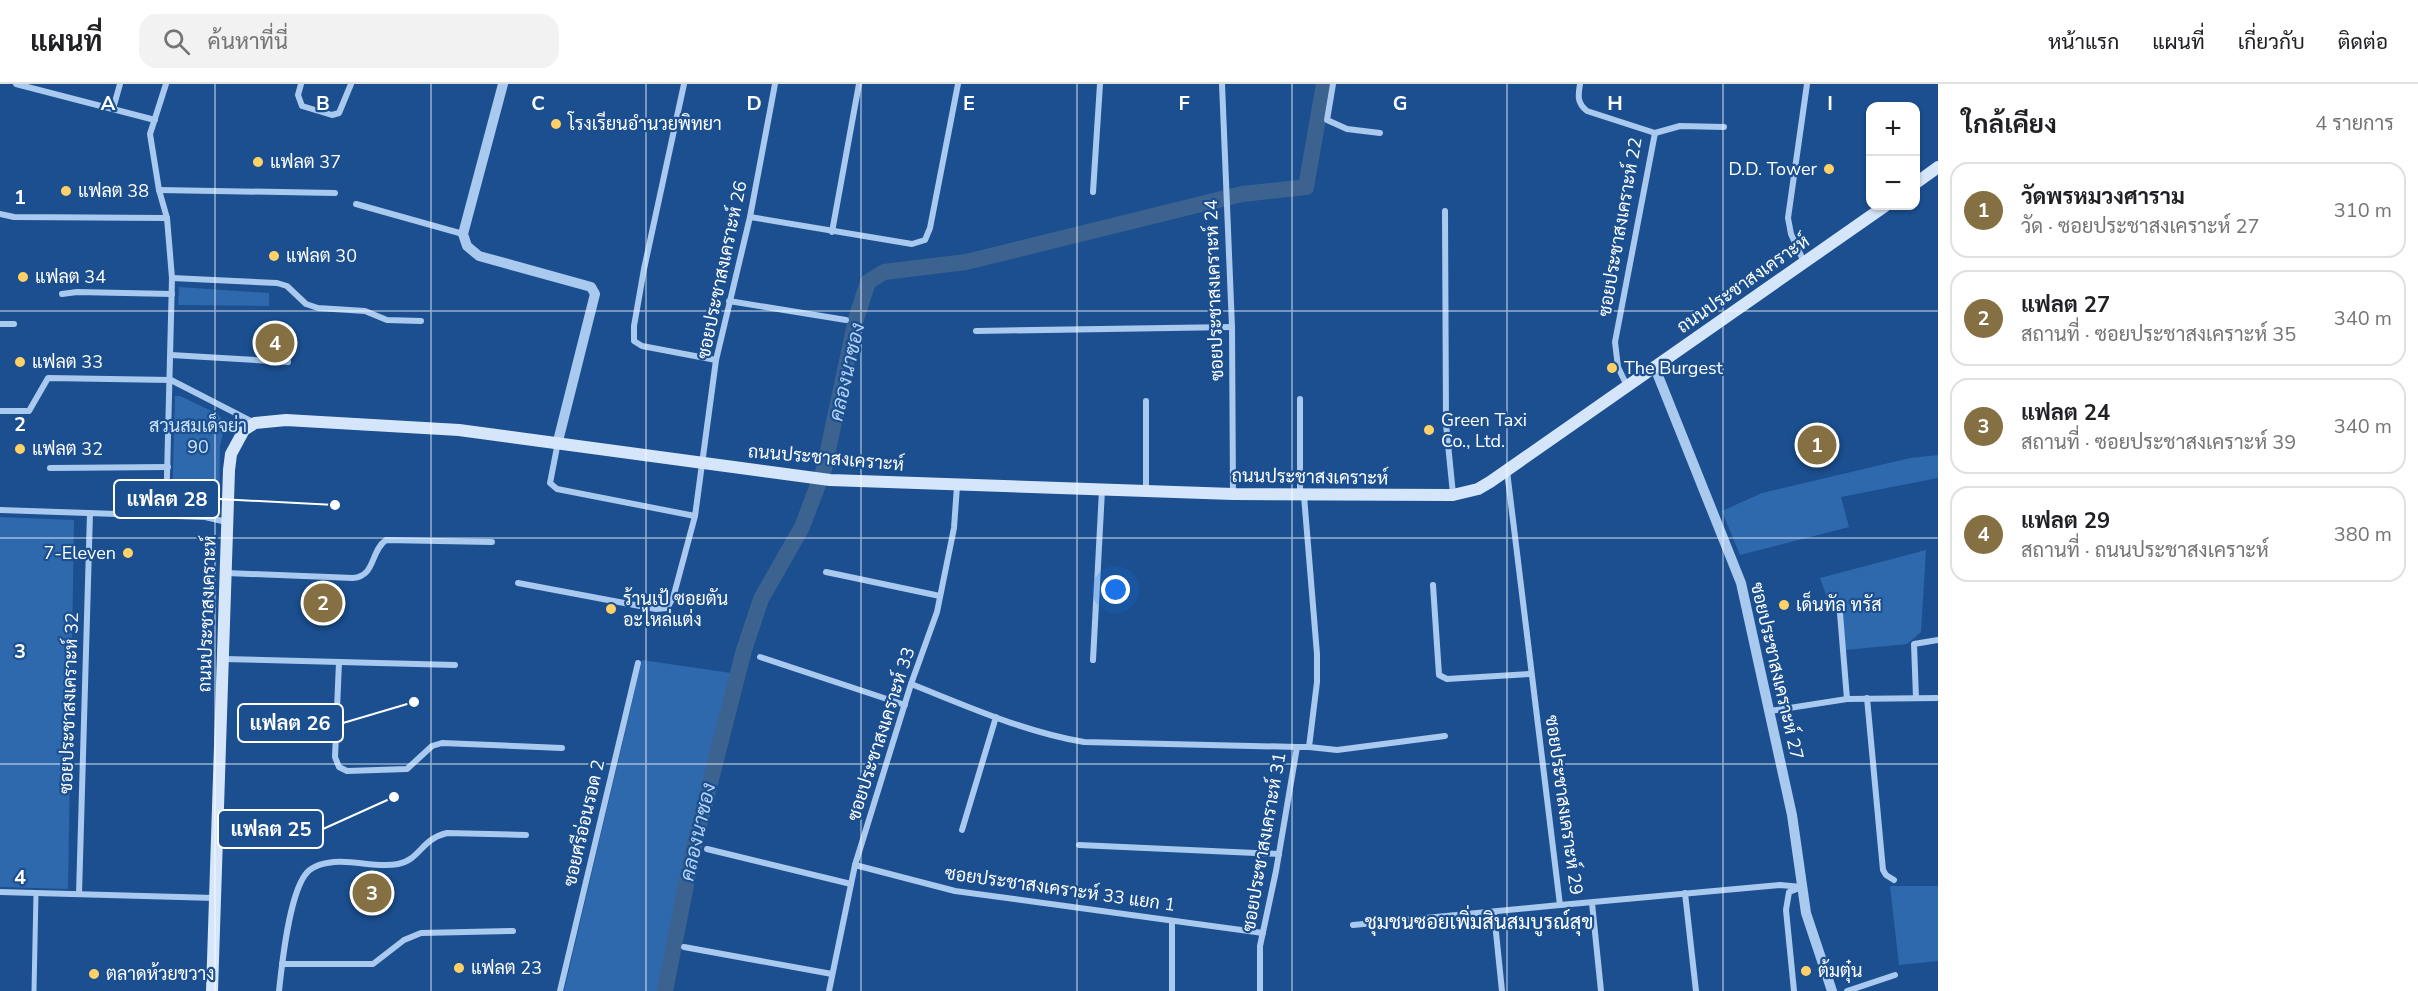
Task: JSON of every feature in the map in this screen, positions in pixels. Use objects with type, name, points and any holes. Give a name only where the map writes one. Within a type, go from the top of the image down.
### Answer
[{"type":"main road","points":[[1920,180],[1938,168]]},
{"type":"main road","name":"ถนนประชาสงเคราะห์","points":[[212,991],[231,454],[244,430],[255,423],[286,420],[422,426],[558,441],[830,480],[1302,496],[1453,495],[1478,489],[1507,471],[1879,210]]},
{"type":"street","points":[[16,84],[36,86],[155,120]]},
{"type":"street","points":[[112,109],[120,84]]},
{"type":"street","points":[[166,84],[150,134],[159,190],[167,218],[172,278],[166,515]]},
{"type":"street","points":[[301,84],[298,94],[302,105],[332,115],[339,113],[351,84]]},
{"type":"street","points":[[503,84],[463,234],[467,246],[479,256],[591,287],[595,294],[558,441],[550,483],[557,489],[695,516]]},
{"type":"street","points":[[684,84],[642,280],[634,326],[634,341],[642,346],[716,360]]},
{"type":"street","name":"ซอยประชาสงเคราะห์ 26","points":[[518,583],[656,609],[667,608],[673,598],[695,516],[716,360],[750,217],[775,84]]},
{"type":"street","points":[[832,232],[859,84]]},
{"type":"street","points":[[750,217],[912,244],[926,240],[958,84]]},
{"type":"street","points":[[1093,192],[1100,84]]},
{"type":"street","name":"ซอยประชาสงเคราะห์ 24","points":[[1222,84],[1224,179],[1232,327],[1233,494]]},
{"type":"street","points":[[1333,84],[1327,120],[1347,129],[1380,134]]},
{"type":"street","name":"ซอยประชาสงเคราะห์ 22","points":[[1580,84],[1578,98],[1581,106],[1587,111],[1655,133],[1616,342],[1618,367],[1627,387]]},
{"type":"street","points":[[1805,262],[1791,234],[1788,218],[1807,84]]},
{"type":"street","points":[[1655,133],[1680,126],[1724,127]]},
{"type":"street","points":[[159,190],[335,193]]},
{"type":"street","points":[[356,204],[463,234]]},
{"type":"street","points":[[1445,211],[1446,424],[1453,495]]},
{"type":"street","points":[[0,214],[14,217],[167,218]]},
{"type":"street","points":[[172,278],[277,283],[287,285],[306,304],[318,308],[365,311],[387,320],[421,321]]},
{"type":"street","points":[[62,294],[77,292],[171,294]]},
{"type":"street","points":[[729,301],[846,320]]},
{"type":"street","points":[[0,324],[14,324]]},
{"type":"street","points":[[976,331],[1232,327]]},
{"type":"street","points":[[171,355],[288,362]]},
{"type":"street","name":"ซอยประชาสงเคราะห์ 27","points":[[1655,368],[1737,571],[1792,815],[1806,913],[1832,991]]},
{"type":"street","points":[[0,411],[29,411],[48,378],[171,380],[255,423]]},
{"type":"street","name":"ซอยประชาสงเคราะห์ 31","points":[[1260,991],[1258,962],[1279,854],[1296,747],[1309,747],[1317,682],[1317,654],[1302,496],[1300,399]]},
{"type":"street","points":[[1146,401],[1146,492]]},
{"type":"street","points":[[50,468],[168,466]]},
{"type":"street","name":"ซอยประชาสงเคราะห์ 29","points":[[1507,471],[1560,905],[1780,885],[1802,887]]},
{"type":"street","name":"ซอยประชาสงเคราะห์ 33","points":[[829,991],[855,865],[940,596],[954,528],[957,486]]},
{"type":"street","points":[[1093,660],[1102,490]]},
{"type":"street","points":[[0,510],[205,517],[227,523]]},
{"type":"street","name":"ซอยประชาสงเคราะห์ 32","points":[[79,894],[90,513]]},
{"type":"street","points":[[226,573],[362,577],[368,572],[378,545],[386,540],[492,542]]},
{"type":"street","points":[[826,572],[940,596]]},
{"type":"street","points":[[1433,585],[1439,675],[1447,679],[1530,674]]},
{"type":"street","points":[[1839,601],[1847,699]]},
{"type":"street","points":[[1916,698],[1914,644],[1938,640]]},
{"type":"street","points":[[760,657],[905,705]]},
{"type":"street","points":[[224,659],[454,665]]},
{"type":"street","points":[[339,662],[335,757],[339,767],[347,771],[407,769],[432,746],[442,743],[562,748]]},
{"type":"street","name":"ซอยศรีอ่อนรอด 2","points":[[560,991],[638,663]]},
{"type":"street","points":[[911,684],[996,717],[1062,738],[1084,742],[1296,747]]},
{"type":"street","points":[[1867,698],[1884,870],[1886,875],[1894,880]]},
{"type":"street","points":[[1770,711],[1847,699],[1938,698]]},
{"type":"street","points":[[962,830],[996,717]]},
{"type":"street","points":[[1309,747],[1338,750],[1445,736]]},
{"type":"street","points":[[279,991],[295,901],[305,874],[319,864],[335,861],[396,864],[409,861],[435,836],[447,833],[526,835]]},
{"type":"street","points":[[1079,845],[1279,854]]},
{"type":"street","points":[[706,849],[851,884]]},
{"type":"street","name":"ซอยประชาสงเคราะห์ 33 แยก 1","points":[[855,865],[955,891],[1263,933]]},
{"type":"street","points":[[1794,991],[1787,898],[1789,892],[1802,887]]},
{"type":"street","points":[[0,892],[215,898]]},
{"type":"street","points":[[34,991],[36,893]]},
{"type":"street","points":[[1685,893],[1696,991]]},
{"type":"street","points":[[1592,903],[1601,991]]},
{"type":"street","points":[[1353,924],[1494,913],[1560,905]]},
{"type":"street","points":[[1494,913],[1502,991]]},
{"type":"street","points":[[1172,921],[1172,991]]},
{"type":"street","points":[[282,964],[373,964],[404,940],[421,933],[441,930],[513,931]]},
{"type":"street","points":[[684,946],[832,974]]},
{"type":"street","points":[[1847,991],[1896,975]]},
{"type":"green space","points":[[179,287],[269,293],[269,306],[178,305]]},
{"type":"green space","name":"สวนสมเด็จย่า 90","points":[[175,396],[180,396],[218,414],[225,424],[220,446],[219,506],[214,511],[172,509]]},
{"type":"green space","points":[[1938,455],[1938,478],[1841,497],[1849,527],[1740,555],[1722,511],[1762,493],[1910,458]]},
{"type":"green space","points":[[0,517],[74,520],[68,889],[0,887]]},
{"type":"green space","points":[[1926,550],[1921,632],[1907,644],[1846,650],[1841,599],[1828,601],[1820,578]]},
{"type":"green space","points":[[642,660],[731,673],[659,991],[564,991]]},
{"type":"green space","points":[[1890,886],[1938,886],[1938,961],[1899,965]]},
{"type":"waterway","name":"คลองนาซอง","points":[[665,991],[693,850],[744,650],[761,599],[802,527],[824,469],[856,319],[868,282],[884,272],[966,262],[1242,194],[1306,187],[1324,84]]},
{"type":"place","name":"โรงเรียนอำนวยพิทยา","points":[[556,124]]},
{"type":"place","name":"แฟลต 37","points":[[258,162]]},
{"type":"place","name":"D.D. Tower","points":[[1829,169]]},
{"type":"place","name":"แฟลต 38","points":[[66,191]]},
{"type":"place","name":"แฟลต 30","points":[[274,256]]},
{"type":"place","name":"แฟลต 34","points":[[23,277]]},
{"type":"place","name":"แฟลต 29","points":[[275,343]]},
{"type":"place","name":"แฟลต 33","points":[[20,362]]},
{"type":"place","name":"The Burgest","points":[[1612,368]]},
{"type":"place","name":"Green Taxi Co., Ltd.","points":[[1429,430]]},
{"type":"place","name":"วัดพรหมวงศาราม","points":[[1817,445]]},
{"type":"place","name":"แฟลต 32","points":[[20,449]]},
{"type":"place","name":"แฟลต 28","points":[[335,505]]},
{"type":"place","name":"7-Eleven","points":[[128,553]]},
{"type":"place","name":"แฟลต 27","points":[[323,603]]},
{"type":"place","name":"เด็นทัล ทรัส","points":[[1784,605]]},
{"type":"place","name":"ร้านเป้ ซอยตัน อะไหล่แต่ง","points":[[611,609]]},
{"type":"place","name":"แฟลต 26","points":[[414,702]]},
{"type":"place","name":"แฟลต 25","points":[[394,797]]},
{"type":"place","name":"แฟลต 24","points":[[372,893]]},
{"type":"place","name":"แฟลต 23","points":[[459,968]]},
{"type":"place","name":"ต้มตุ๋น","points":[[1806,971]]},
{"type":"place","name":"ตลาดห้วยขวาง","points":[[94,974]]},
{"type":"district","name":"ชุมชนซอยเพิ่มสินสมบูรณ์สุข","points":[[1479,922]]}]
